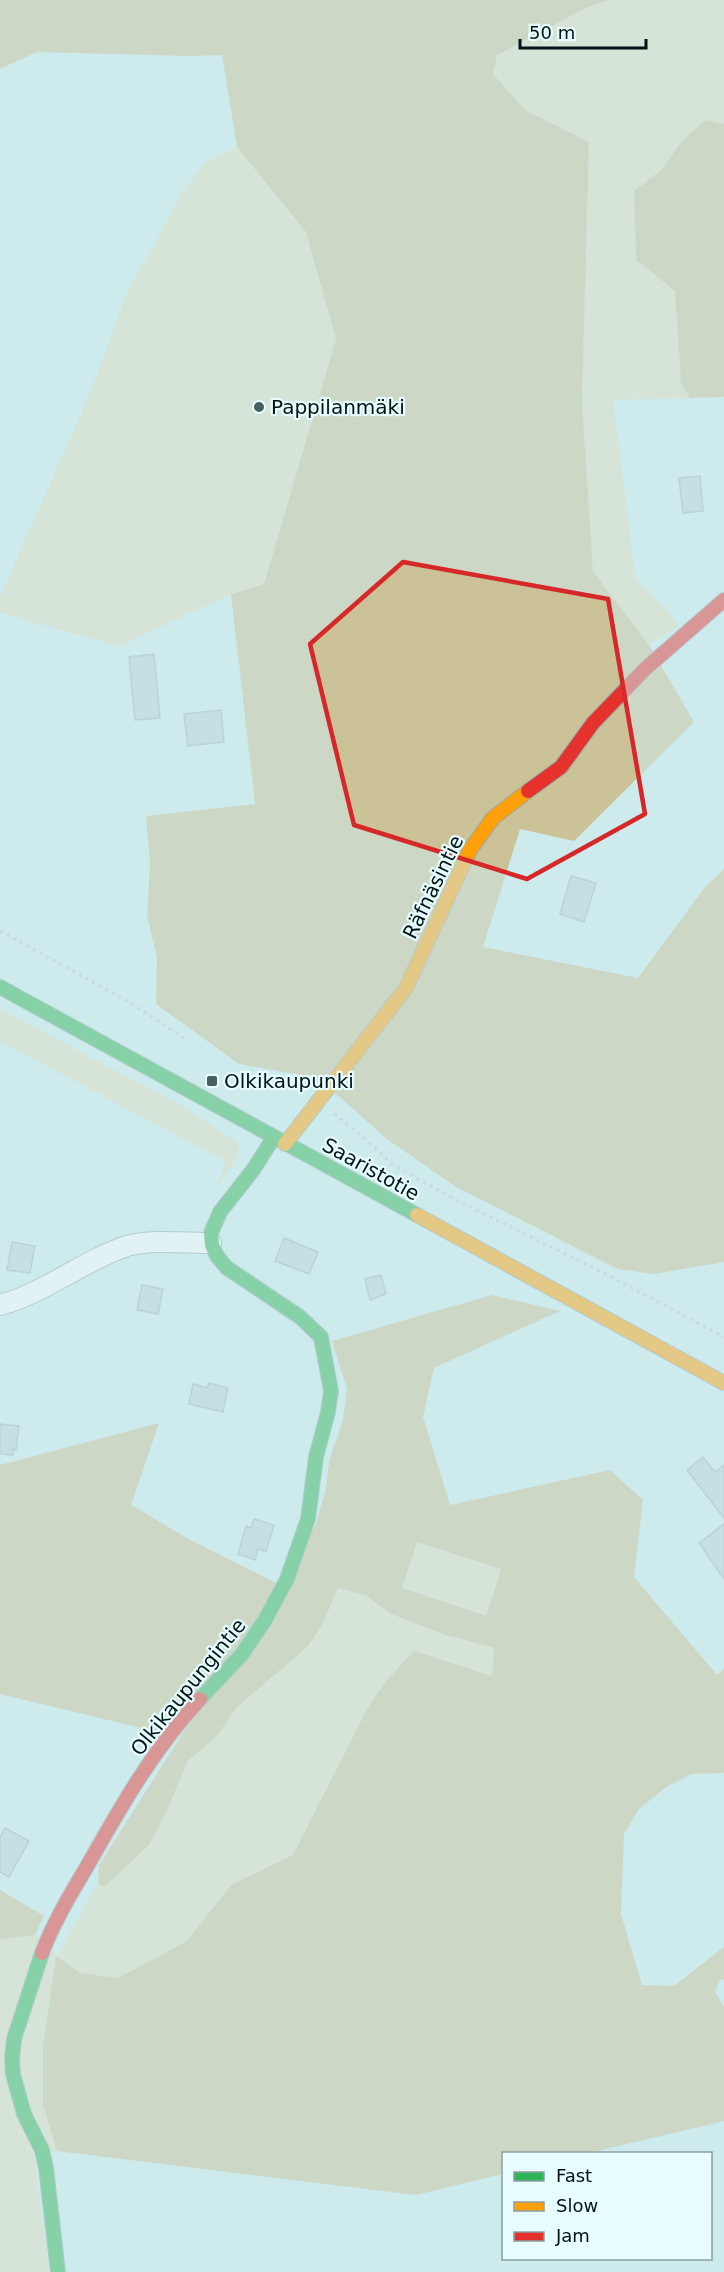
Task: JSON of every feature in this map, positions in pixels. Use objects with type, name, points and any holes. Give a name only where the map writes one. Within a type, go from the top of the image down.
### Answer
[{"type":"street","name":"Räfnäsintie","points":[[280,1141],[319,1101],[406,988],[471,850],[493,818],[561,767],[593,723],[637,676],[724,600]]},
{"type":"street","name":"Saaristotie","points":[[0,987],[724,1383]]},
{"type":"street","points":[[0,1305],[18,1300],[89,1262],[129,1246],[147,1243],[211,1243],[217,1214],[280,1141]]},
{"type":"street","name":"Olkikaupungintie","points":[[58,2272],[42,2150],[24,2114],[13,2074],[13,2049],[21,2015],[46,1943],[61,1912],[122,1805],[184,1716],[242,1654],[265,1620],[286,1579],[308,1520],[316,1457],[328,1412],[331,1391],[321,1337],[300,1317],[216,1259],[211,1243]]},
{"type":"path","points":[[0,931],[129,1002],[186,1039]]},
{"type":"path","points":[[319,1101],[393,1165],[458,1201],[602,1272],[724,1337]]},
{"type":"highlighted area","points":[[403,562],[608,599],[645,814],[527,879],[354,825],[310,644]]},
{"type":"shaded area","points":[[0,0],[610,0],[588,7],[497,55],[493,74],[525,110],[589,142],[582,401],[593,572],[649,645],[694,722],[574,841],[520,829],[483,947],[638,978],[705,887],[724,869],[724,1262],[654,1274],[618,1269],[456,1187],[387,1139],[318,1078],[239,1064],[156,1004],[157,957],[147,916],[150,863],[146,816],[255,804],[231,594],[264,584],[336,339],[306,232],[237,147],[222,55],[37,52],[0,69]]},
{"type":"shaded area","points":[[610,0],[724,0],[724,124],[706,120],[682,141],[661,170],[634,191],[636,260],[675,291],[681,383],[690,398],[613,400],[635,576],[679,625],[649,645],[593,572],[582,401],[589,142],[525,110],[493,74],[497,55],[588,7]]},
{"type":"shaded area","points":[[706,120],[724,124],[724,397],[690,398],[681,383],[675,291],[636,260],[634,191],[661,170],[682,141]]},
{"type":"shaded area","points":[[237,147],[306,232],[336,339],[264,584],[231,594],[119,646],[0,613],[0,597],[91,391],[128,290],[180,195],[207,161]]},
{"type":"shaded area","points":[[0,1009],[182,1106],[237,1143],[240,1153],[217,1186],[225,1161],[0,1041]]},
{"type":"shaded area","points":[[492,1295],[560,1311],[434,1368],[423,1417],[450,1505],[610,1470],[643,1500],[634,1577],[717,1675],[724,1669],[724,1773],[691,1774],[666,1787],[639,1809],[624,1834],[621,1914],[642,1985],[674,1986],[724,1947],[724,1980],[720,1979],[715,1991],[724,2007],[724,2121],[593,2152],[502,2152],[502,2174],[416,2195],[57,2151],[43,2104],[43,2047],[56,1956],[80,1973],[118,1978],[187,1941],[231,1885],[293,1855],[367,1709],[386,1681],[414,1651],[492,1676],[494,1648],[443,1634],[391,1614],[366,1595],[338,1588],[323,1623],[308,1646],[238,1706],[216,1737],[187,1762],[167,1811],[149,1845],[104,1887],[98,1883],[99,1865],[316,1524],[325,1493],[330,1458],[343,1420],[347,1389],[332,1341]],"holes":[[[417,1542],[501,1569],[486,1616],[402,1588]]]},
{"type":"shaded area","points":[[159,1423],[131,1505],[187,1538],[278,1584],[243,1640],[162,1733],[0,1694],[0,1465]]},
{"type":"shaded area","points":[[417,1542],[501,1569],[485,1616],[402,1588]]},
{"type":"shaded area","points":[[338,1588],[366,1595],[391,1614],[443,1634],[494,1648],[492,1676],[367,1709],[293,1855],[231,1885],[187,1941],[118,1978],[80,1973],[56,1957],[43,2047],[43,2104],[57,2151],[33,2148],[49,2272],[0,2272],[0,1939],[35,1935],[57,1956],[98,1883],[104,1887],[167,1811],[187,1762],[216,1737],[238,1706],[323,1623]]},
{"type":"shaded area","points":[[0,1890],[44,1916],[35,1935],[0,1939]]},
{"type":"building","points":[[700,476],[703,511],[683,513],[679,478]]},
{"type":"building","points":[[154,654],[160,718],[135,720],[129,657]]},
{"type":"building","points":[[221,710],[224,742],[188,746],[184,714]]},
{"type":"building","points":[[571,876],[596,883],[584,922],[560,914]]},
{"type":"building","points":[[284,1238],[318,1252],[309,1274],[275,1261]]},
{"type":"building","points":[[12,1242],[35,1246],[30,1273],[7,1270]]},
{"type":"building","points":[[381,1275],[386,1294],[370,1300],[365,1279]]},
{"type":"building","points":[[142,1285],[163,1289],[158,1314],[137,1310]]},
{"type":"building","points":[[209,1383],[228,1388],[223,1412],[189,1404],[193,1384],[207,1388]]},
{"type":"building","points":[[0,1424],[19,1426],[16,1450],[13,1449],[13,1455],[0,1454]]},
{"type":"building","points":[[703,1457],[715,1472],[724,1465],[724,1518],[687,1470]]},
{"type":"building","points":[[254,1519],[274,1525],[266,1551],[258,1549],[255,1560],[238,1554],[246,1526],[251,1528]]},
{"type":"building","points":[[724,1524],[724,1579],[699,1543]]},
{"type":"building","points":[[5,1828],[29,1841],[9,1877],[0,1872],[0,1837]]},
{"type":"traffic: fast","points":[[0,987],[417,1215]]},
{"type":"traffic: fast","points":[[200,1699],[242,1654],[265,1620],[287,1579],[308,1519],[316,1457],[331,1391],[321,1337],[300,1317],[227,1268],[217,1256],[212,1245],[211,1233],[220,1212],[253,1170],[274,1137]]},
{"type":"traffic: fast","points":[[42,1953],[14,2039],[12,2059],[13,2074],[24,2114],[42,2150],[46,2168],[58,2272]]},
{"type":"traffic: slow","points":[[285,1144],[406,988],[470,850],[493,818],[528,791]]},
{"type":"traffic: slow","points":[[417,1215],[724,1383]]},
{"type":"traffic: jam","points":[[528,791],[561,767],[593,723],[645,669],[724,600]]},
{"type":"traffic: jam","points":[[42,1953],[64,1907],[126,1799],[168,1737],[200,1699]]},
{"type":"place","name":"Pappilanmäki","points":[[259,407]]},
{"type":"place","name":"Olkikaupunki","points":[[212,1081]]}]
